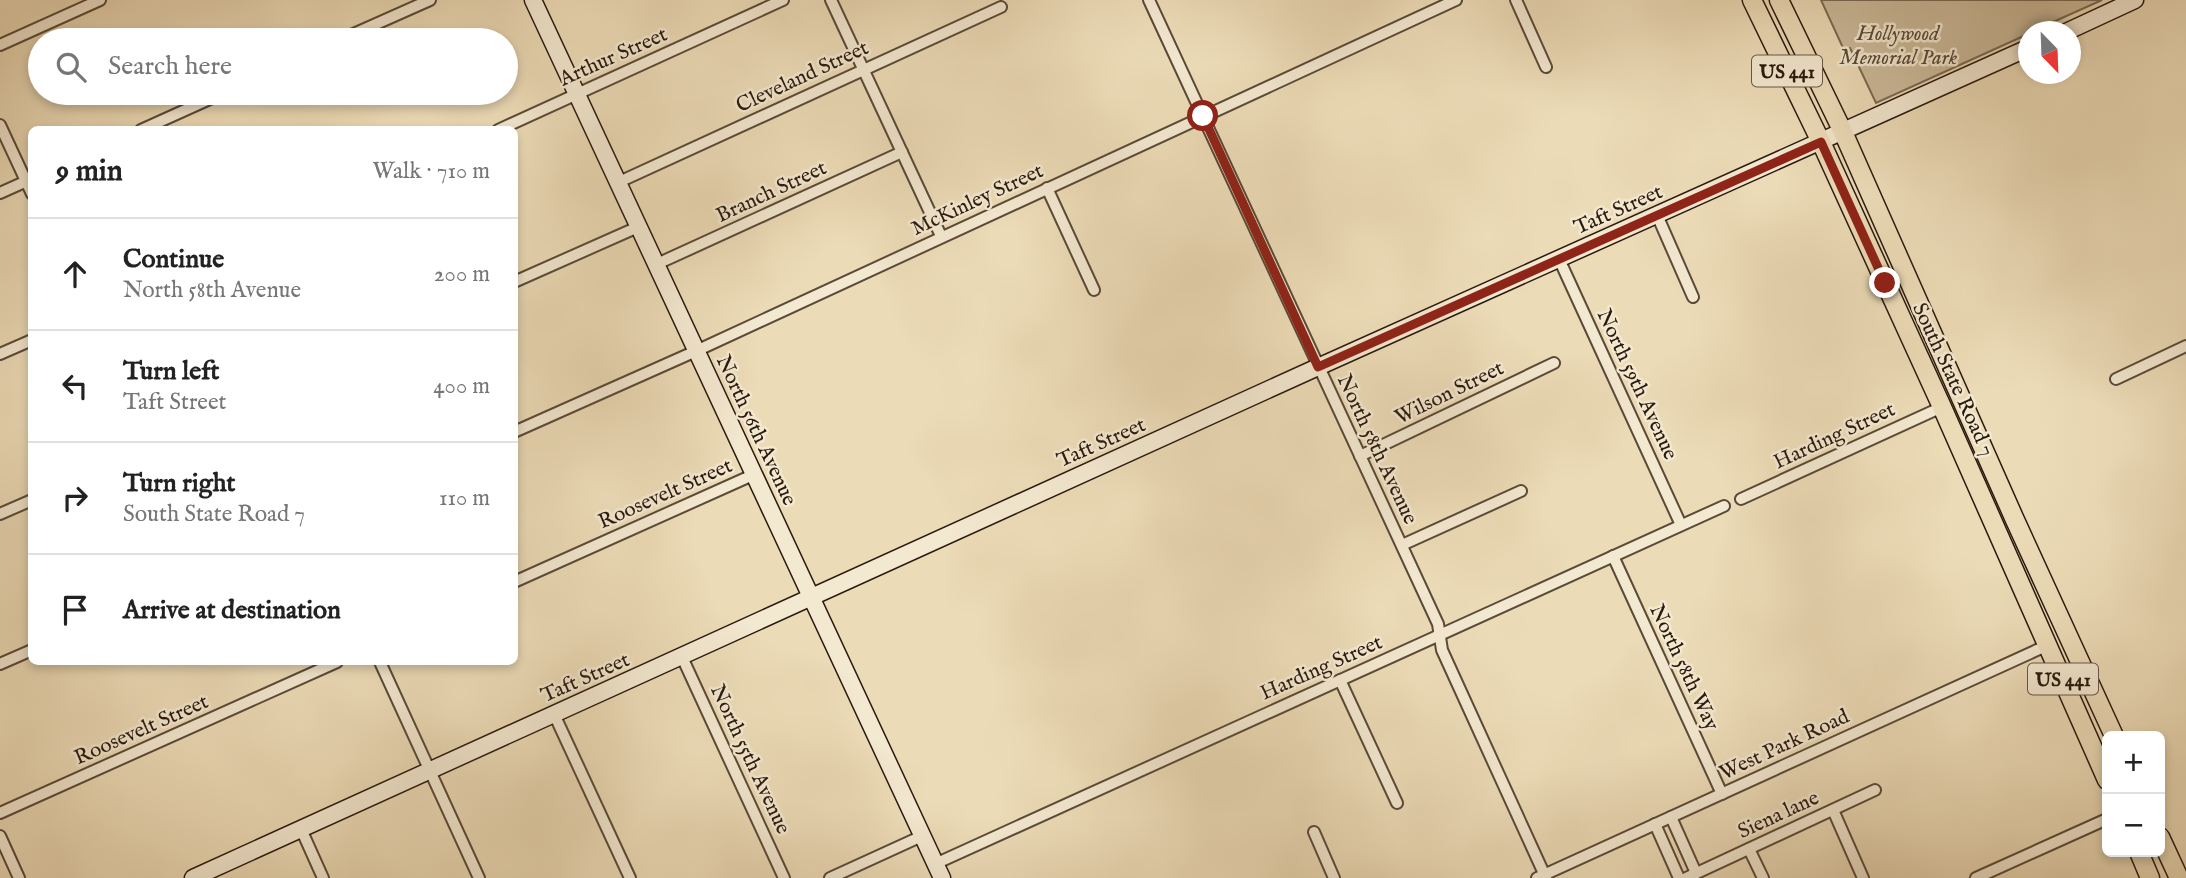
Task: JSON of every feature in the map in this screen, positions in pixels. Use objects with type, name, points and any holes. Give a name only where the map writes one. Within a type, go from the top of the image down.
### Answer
[{"type":"main road","name":"South State Road 7","points":[[1752,0],[1821,142],[1922,363],[2102,769]]},
{"type":"main road","name":"South State Road 7","points":[[1779,0],[1843,132],[2112,731]]},
{"type":"main road","points":[[1922,363],[1934,371],[1949,372]]},
{"type":"main road","points":[[1942,407],[1956,409],[1970,418]]},
{"type":"main road","points":[[2018,578],[2032,589],[2047,591]]},
{"type":"main road","points":[[2048,645],[2061,648],[2079,660]]},
{"type":"main road","points":[[2165,848],[2179,878]]},
{"type":"main road","points":[[2141,857],[2150,878]]},
{"type":"street","points":[[39,28],[100,0]]},
{"type":"street","points":[[367,28],[430,0]]},
{"type":"street","name":"North 56th Avenue","points":[[533,0],[939,871]]},
{"type":"street","name":"Arthur Street","points":[[507,126],[783,0]]},
{"type":"street","points":[[831,0],[941,236]]},
{"type":"street","name":"North 58th Avenue","points":[[1150,0],[1438,624],[1442,650],[1543,877]]},
{"type":"street","name":"McKinley Street","points":[[518,430],[696,351],[1455,0]]},
{"type":"street","points":[[1516,0],[1546,67]]},
{"type":"street","points":[[2081,25],[2135,0]]},
{"type":"street","name":"Cleveland Street","points":[[619,182],[1001,7]]},
{"type":"street","points":[[0,46],[28,33]]},
{"type":"street","name":"Taft Street","points":[[192,878],[2018,53]]},
{"type":"street","points":[[150,126],[196,105]]},
{"type":"street","points":[[0,125],[28,178]]},
{"type":"street","name":"Branch Street","points":[[657,264],[902,152]]},
{"type":"street","points":[[0,193],[28,180]]},
{"type":"street","points":[[1047,188],[1094,290]]},
{"type":"street","points":[[1657,215],[1693,297]]},
{"type":"street","points":[[518,280],[638,227]]},
{"type":"street","name":"North 59th Avenue","points":[[1559,259],[1681,525]]},
{"type":"street","points":[[0,354],[28,342]]},
{"type":"street","points":[[2116,379],[2186,346]]},
{"type":"street","name":"Wilson Street","points":[[1360,456],[1554,363]]},
{"type":"street","name":"Harding Street","points":[[1741,499],[1942,407]]},
{"type":"street","name":"Roosevelt Street","points":[[518,580],[755,474]]},
{"type":"street","points":[[1402,545],[1521,491]]},
{"type":"street","points":[[0,514],[28,502]]},
{"type":"street","name":"Harding Street","points":[[939,871],[1340,680],[1724,506]]},
{"type":"street","name":"North 58th Way","points":[[1612,556],[1722,794]]},
{"type":"street","name":"West Park Road","points":[[1543,877],[2048,645]]},
{"type":"street","points":[[0,664],[28,652]]},
{"type":"street","name":"North 55th Avenue","points":[[682,657],[784,878]]},
{"type":"street","name":"Roosevelt Street","points":[[0,813],[330,665]]},
{"type":"street","points":[[381,665],[479,878]]},
{"type":"street","points":[[1340,680],[1397,803]]},
{"type":"street","points":[[554,714],[630,878]]},
{"type":"street","name":"Siena lane","points":[[1671,817],[1691,875],[1875,790]]},
{"type":"street","points":[[1833,810],[1863,878]]},
{"type":"street","points":[[1976,878],[2102,821]]},
{"type":"street","points":[[1655,824],[1679,878]]},
{"type":"street","points":[[301,830],[323,878]]},
{"type":"street","points":[[1314,832],[1334,878]]},
{"type":"street","points":[[0,836],[19,878]]},
{"type":"street","points":[[830,878],[922,836]]},
{"type":"street","points":[[1749,849],[1763,878]]},
{"type":"green space","name":"Hollywood Memorial Park","points":[[1821,0],[2102,0],[2055,21],[2018,21],[2018,39],[1876,103],[1850,48],[1844,50]]},
{"type":"route","points":[[1203,116],[1318,367],[1821,142],[1885,283]]}]
